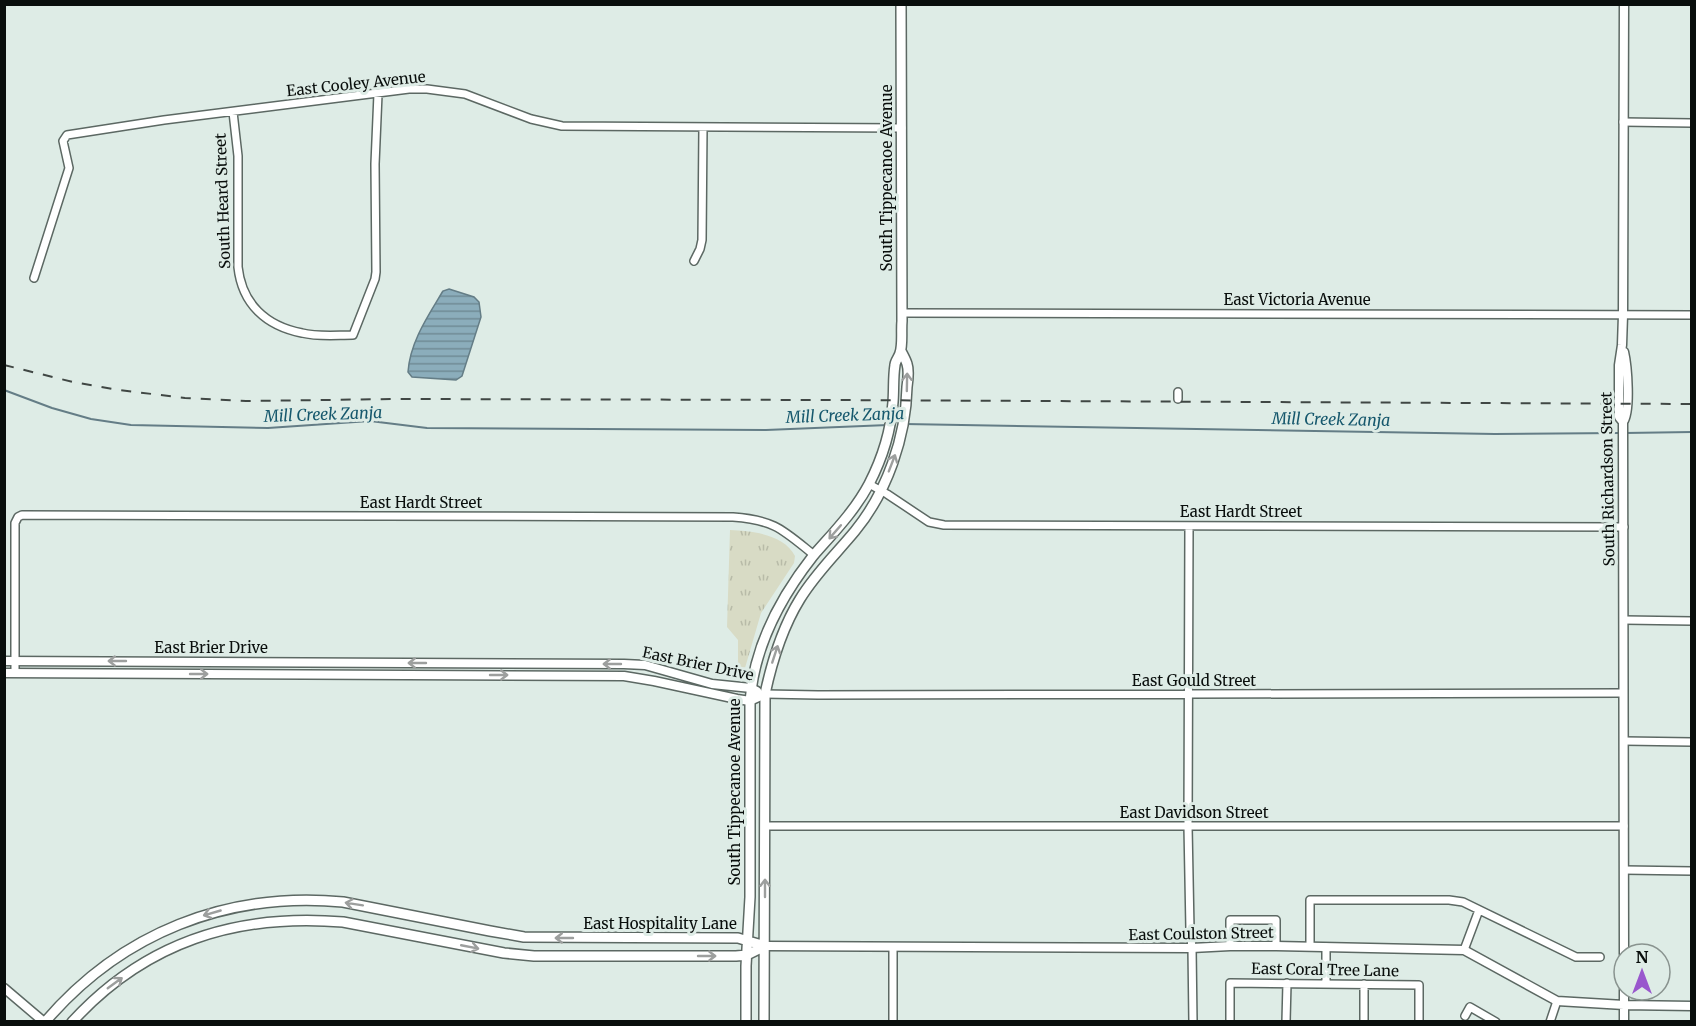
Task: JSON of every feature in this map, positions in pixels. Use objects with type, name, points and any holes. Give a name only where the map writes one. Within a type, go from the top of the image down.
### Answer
[{"type":"main road","name":"South Tippecanoe Avenue","points":[[746,1022],[750,897],[751,688],[764,641],[779,606],[814,555],[845,520],[869,484],[886,441],[892,414],[895,363],[901,351],[902,313],[902,4]]},
{"type":"main road","name":"South Tippecanoe Avenue","points":[[764,1022],[765,694],[774,658],[790,616],[806,588],[856,531],[881,490],[901,436],[905,414],[908,364],[901,351]]},
{"type":"main road","points":[[814,555],[825,564]]},
{"type":"main road","name":"East Hospitality Lane","points":[[45,1022],[67,997],[99,970],[148,938],[194,918],[222,910],[269,902],[320,900],[343,902],[524,937],[738,938],[765,946]]},
{"type":"main road","points":[[72,1022],[111,985],[159,954],[201,935],[226,928],[271,921],[343,922],[520,956],[736,956],[747,955],[765,946]]},
{"type":"street","points":[[1623,315],[1624,4]]},
{"type":"street","name":"East Cooley Avenue","points":[[34,278],[69,168],[63,141],[67,135],[164,120],[409,89],[448,91],[481,99],[531,119],[562,126],[902,128]]},
{"type":"street","name":"South Heard Street","points":[[232,112],[238,156],[238,267],[242,288],[256,310],[280,326],[308,334],[353,335],[375,279],[375,164],[378,94]]},
{"type":"street","points":[[1623,123],[1692,123]]},
{"type":"street","points":[[694,261],[702,240],[703,128]]},
{"type":"street","name":"East Victoria Avenue","points":[[902,313],[1692,315]]},
{"type":"street","name":"South Richardson Street","points":[[1623,315],[1622,345],[1626,365],[1627,417],[1623,422],[1624,942]]},
{"type":"street","name":"East Hardt Street","points":[[869,484],[928,522],[936,524],[1624,527]]},
{"type":"street","name":"East Hardt Street","points":[[15,661],[15,523],[22,515],[733,517],[773,524],[814,555]]},
{"type":"street","points":[[1189,526],[1188,826],[1193,1022]]},
{"type":"street","points":[[1624,621],[1692,621]]},
{"type":"street","name":"East Brier Drive","points":[[4,661],[624,664],[645,665],[712,684],[751,688],[765,694]]},
{"type":"street","points":[[15,661],[15,673]]},
{"type":"street","name":"East Brier Drive","points":[[4,673],[624,676],[698,692],[750,700],[765,694]]},
{"type":"street","name":"East Gould Street","points":[[765,694],[1623,693]]},
{"type":"street","points":[[1624,741],[1692,742]]},
{"type":"street","name":"East Davidson Street","points":[[765,826],[1624,826]]},
{"type":"street","points":[[1624,870],[1692,871]]},
{"type":"street","points":[[1310,946],[1310,900],[1449,900],[1463,902],[1576,957],[1600,957]]},
{"type":"street","points":[[1464,950],[1479,910]]},
{"type":"street","points":[[1230,946],[1230,920],[1276,920],[1276,946]]},
{"type":"street","name":"East Coulston Street","points":[[765,946],[893,948],[1310,946],[1464,950],[1557,1001],[1692,1006]]},
{"type":"street","points":[[1326,947],[1326,984]]},
{"type":"street","points":[[893,948],[893,1022]]},
{"type":"street","name":"East Coral Tree Lane","points":[[1230,1022],[1230,983],[1419,985],[1419,1022]]},
{"type":"street","points":[[1286,1022],[1287,983]]},
{"type":"street","points":[[1364,984],[1364,1022]]},
{"type":"street","points":[[4,988],[45,1022]]},
{"type":"street","points":[[1550,1022],[1557,1001]]},
{"type":"street","points":[[1624,1005],[1624,1022]]},
{"type":"street","points":[[1465,1016],[1470,1007],[1496,1022]]},
{"type":"green space","points":[[730,530],[748,531],[775,538],[790,549],[795,556],[794,563],[761,613],[745,668],[738,669],[738,640],[727,627]]},
{"type":"water","points":[[449,289],[474,297],[479,302],[481,317],[462,376],[456,380],[412,377],[408,372],[409,361],[416,340],[443,291]]},
{"type":"waterway","name":"Mill Creek Zanja","points":[[4,390],[52,408],[91,419],[131,425],[268,428],[370,421],[427,428],[766,430],[888,425]]},
{"type":"waterway","name":"Mill Creek Zanja","points":[[905,424],[1495,434],[1620,433]]},
{"type":"waterway","name":"Mill Creek Zanja","points":[[1625,433],[1692,432]]},
{"type":"railway","points":[[4,365],[73,382],[119,390],[185,398],[246,401],[398,399],[1692,404]]}]
